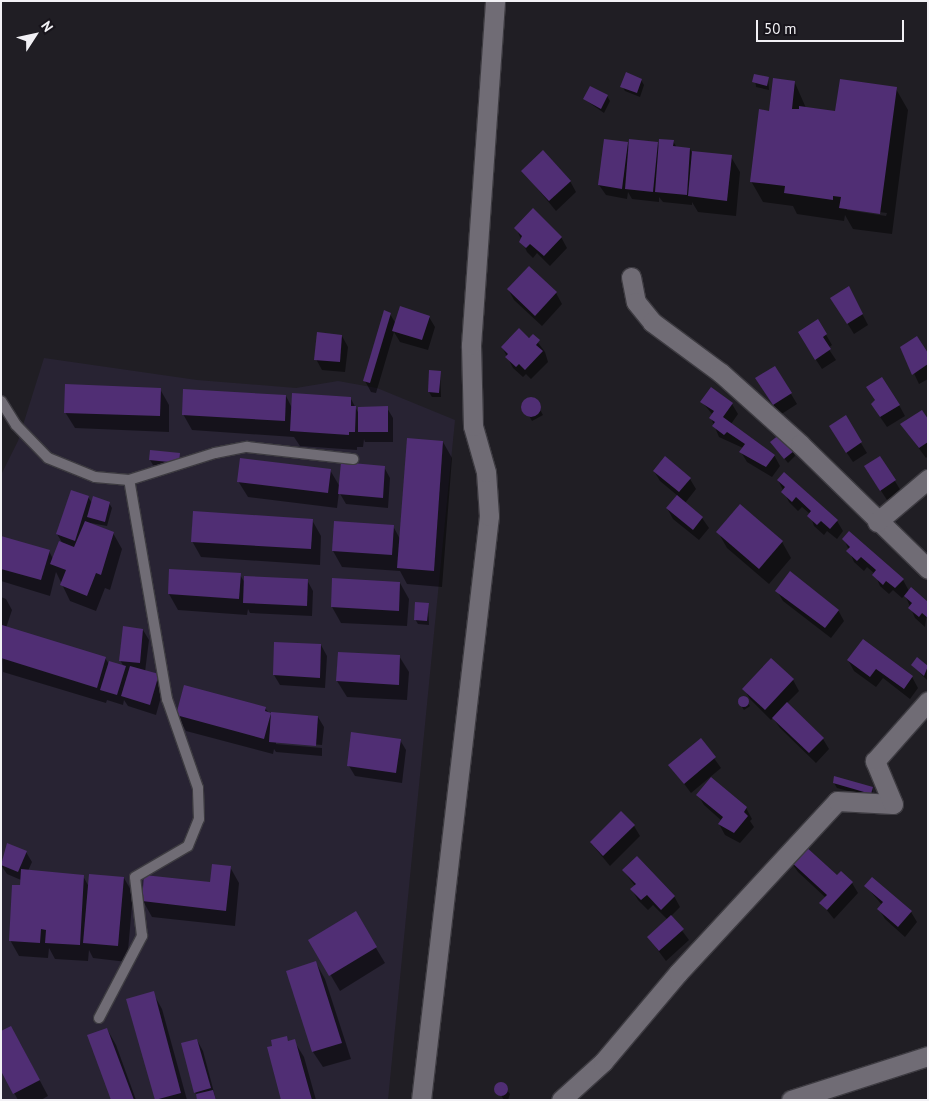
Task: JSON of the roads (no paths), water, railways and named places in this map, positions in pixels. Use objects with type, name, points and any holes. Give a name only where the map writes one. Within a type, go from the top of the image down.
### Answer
[{"type":"street","points":[[421,1100],[489,516],[486,472],[473,426],[471,345],[496,1]]},
{"type":"street","points":[[631,277],[636,302],[652,322],[721,373],[800,444],[928,569]]},
{"type":"street","points":[[878,522],[928,479]]},
{"type":"street","points":[[561,1100],[603,1062],[678,973],[837,801],[893,804],[875,761],[928,701]]},
{"type":"street","points":[[791,1100],[928,1056]]},
{"type":"lane","points":[[1,402],[16,425],[48,458],[95,477],[129,480],[215,453],[247,447],[353,459]]},
{"type":"lane","points":[[99,1018],[142,936],[135,877],[188,846],[199,819],[198,788],[167,699],[129,480]]}]
